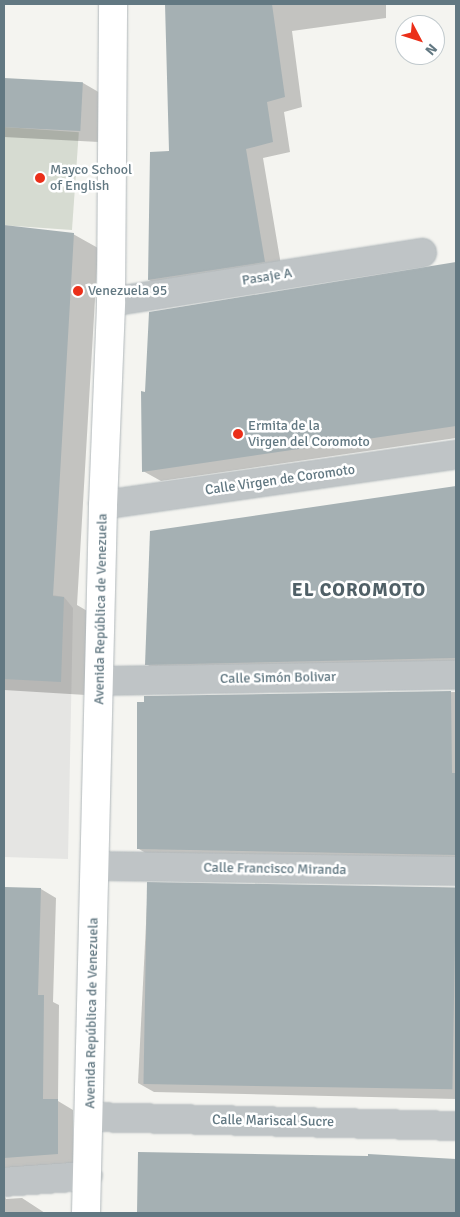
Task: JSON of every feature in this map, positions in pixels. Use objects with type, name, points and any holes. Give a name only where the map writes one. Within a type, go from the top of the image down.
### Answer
[{"type":"street","name":"Avenida República de Venezuela","points":[[86,1213],[90,1117],[103,505],[111,302],[113,4]]},
{"type":"street","name":"Pasaje A","points":[[111,302],[422,253]]},
{"type":"street","name":"Calle Virgen de Coromoto","points":[[103,505],[456,455]]},
{"type":"street","name":"Calle Simón Bolivar","points":[[100,681],[456,675]]},
{"type":"street","name":"Calle Francisco Miranda","points":[[95,866],[456,871]]},
{"type":"street","name":"Calle Mariscal Sucre","points":[[90,1117],[456,1126]]},
{"type":"street","points":[[4,1182],[88,1176]]},
{"type":"shaded area","name":"Mayco School of English","points":[[4,127],[79,132],[72,230],[4,225]]},
{"type":"shaded area","points":[[4,553],[55,555],[52,595],[64,597],[73,608],[68,859],[4,857]]},
{"type":"building","points":[[165,4],[272,4],[285,97],[267,102],[273,142],[246,149],[265,262],[148,280],[150,152],[169,151]]},
{"type":"building","points":[[4,78],[83,82],[80,131],[4,127]]},
{"type":"building","points":[[4,225],[74,233],[53,596],[64,597],[61,682],[4,679]]},
{"type":"building","points":[[456,262],[456,426],[142,472],[141,391],[145,392],[149,312]]},
{"type":"building","points":[[456,486],[456,658],[145,665],[150,531]]},
{"type":"building","points":[[451,691],[452,773],[456,773],[456,855],[137,849],[137,702],[144,702],[144,696]]},
{"type":"building","points":[[147,882],[456,887],[452,1089],[143,1084]]},
{"type":"building","points":[[4,887],[41,888],[38,995],[44,995],[43,1099],[58,1099],[58,1154],[4,1158]]},
{"type":"building","points":[[138,1152],[368,1156],[368,1154],[456,1159],[456,1213],[137,1213]]},
{"type":"place","name":"Mayco School of English","points":[[40,178]]},
{"type":"place","name":"Venezuela 95","points":[[78,291]]},
{"type":"place","name":"Ermita de la Virgen del Coromoto","points":[[238,434]]},
{"type":"district","name":"EL COROMOTO","points":[[359,591]]}]
